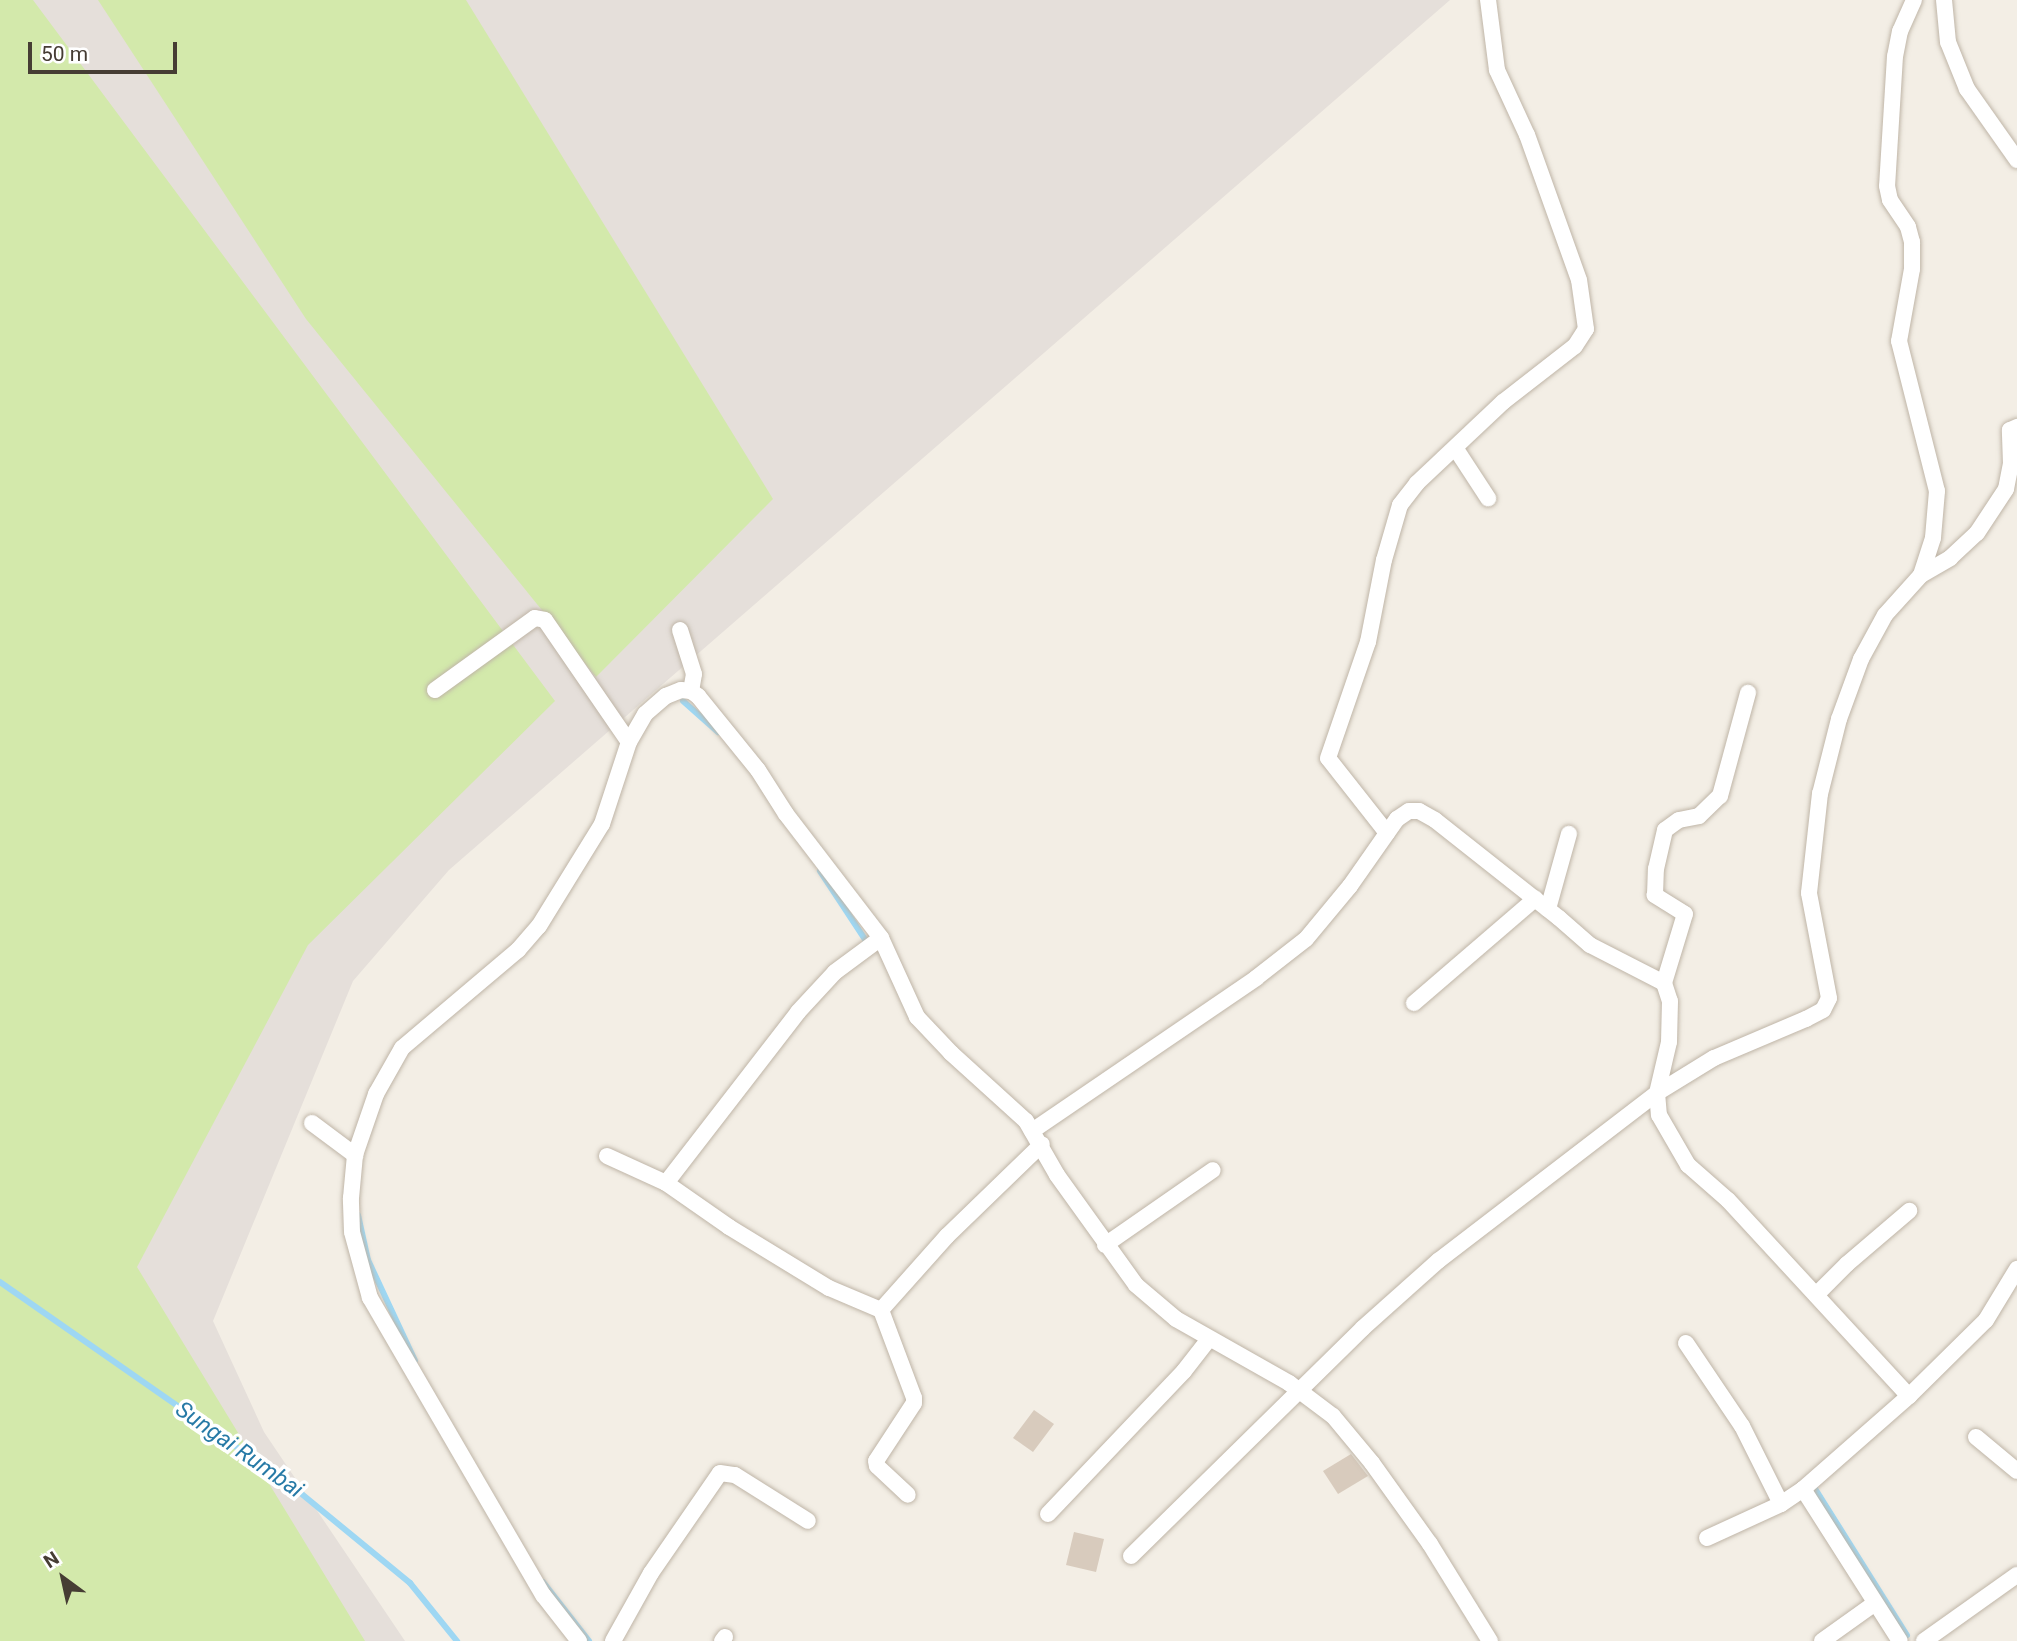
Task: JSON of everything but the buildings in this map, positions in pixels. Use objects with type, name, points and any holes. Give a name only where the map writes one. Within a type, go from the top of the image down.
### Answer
[{"type":"street","points":[[1387,833],[1328,758],[1368,642],[1384,560],[1400,505],[1417,483],[1509,397],[1575,346],[1586,329],[1584,303],[1574,268],[1527,135],[1497,70],[1488,0]]},
{"type":"street","points":[[1914,0],[1900,32],[1895,56],[1887,186],[1890,200],[1908,227],[1912,242],[1912,269],[1899,341],[1937,491],[1933,538],[1921,575]]},
{"type":"street","points":[[1944,0],[1948,41],[1967,89],[2017,160]]},
{"type":"street","points":[[1130,1556],[1363,1328],[1438,1261],[1657,1093],[1714,1058],[1823,1010],[1829,998],[1809,893],[1820,793],[1839,719],[1861,659],[1885,615],[1921,575],[1950,558],[1977,533],[2006,489],[2011,464],[2010,430],[2017,428]]},
{"type":"street","points":[[1456,449],[1488,498]]},
{"type":"street","points":[[435,690],[535,618],[545,620],[629,742]]},
{"type":"street","points":[[680,630],[694,674],[691,691]]},
{"type":"street","points":[[579,1641],[543,1595],[370,1298],[351,1223],[355,1155],[376,1094],[402,1048],[518,950],[539,926],[602,824],[629,742],[645,714],[674,692],[691,691]]},
{"type":"street","points":[[691,691],[758,770],[786,814],[881,938],[917,1017],[951,1053],[1026,1121],[1057,1175],[1136,1285],[1176,1319],[1300,1392],[1334,1416],[1372,1463],[1430,1544],[1490,1641]]},
{"type":"street","points":[[1748,693],[1720,796],[1699,816],[1670,824],[1665,830],[1656,869],[1655,895],[1685,914],[1664,983],[1670,1001],[1669,1042],[1657,1093],[1659,1115],[1688,1165],[1728,1200],[1909,1396]]},
{"type":"street","points":[[881,1310],[1037,1138],[1306,939],[1350,886],[1397,819],[1409,811],[1419,811],[1542,904],[1590,946],[1640,974],[1664,983]]},
{"type":"street","points":[[1414,1003],[1542,904],[1569,834]]},
{"type":"street","points":[[666,1183],[798,1012],[835,972],[881,938]]},
{"type":"street","points":[[312,1124],[355,1155]]},
{"type":"street","points":[[607,1156],[666,1183],[729,1227],[829,1287],[881,1310],[915,1398],[876,1461],[877,1466],[908,1495]]},
{"type":"street","points":[[1105,1245],[1213,1170]]},
{"type":"street","points":[[1816,1295],[1847,1264],[1909,1212]]},
{"type":"street","points":[[1707,1538],[1781,1504],[1803,1489],[1909,1396],[1986,1320],[2017,1269]]},
{"type":"street","points":[[1048,1514],[1184,1371],[1209,1339]]},
{"type":"street","points":[[1686,1343],[1742,1426],[1781,1504]]},
{"type":"street","points":[[1976,1437],[2017,1471]]},
{"type":"street","points":[[613,1641],[651,1573],[720,1473],[735,1475],[808,1521]]},
{"type":"street","points":[[1803,1489],[1900,1641]]},
{"type":"street","points":[[1924,1641],[2017,1575]]},
{"type":"street","points":[[1822,1641],[1875,1603]]},
{"type":"shaded area","points":[[0,0],[1450,0],[449,870],[353,981],[213,1321],[264,1432],[405,1641],[0,1641]]},
{"type":"green space","points":[[0,0],[33,0],[555,701],[308,945],[137,1267],[365,1641],[0,1641]]},
{"type":"green space","points":[[98,0],[466,0],[773,499],[596,677],[306,319]]},
{"type":"waterway","points":[[683,701],[718,732]]},
{"type":"waterway","points":[[820,871],[868,944]]},
{"type":"waterway","points":[[358,1215],[368,1260],[415,1361]]},
{"type":"waterway","name":"Sungai Rumbai","points":[[0,1282],[292,1486],[410,1583],[457,1641]]},
{"type":"waterway","points":[[1814,1487],[1907,1635]]},
{"type":"waterway","points":[[543,1582],[589,1641]]}]
